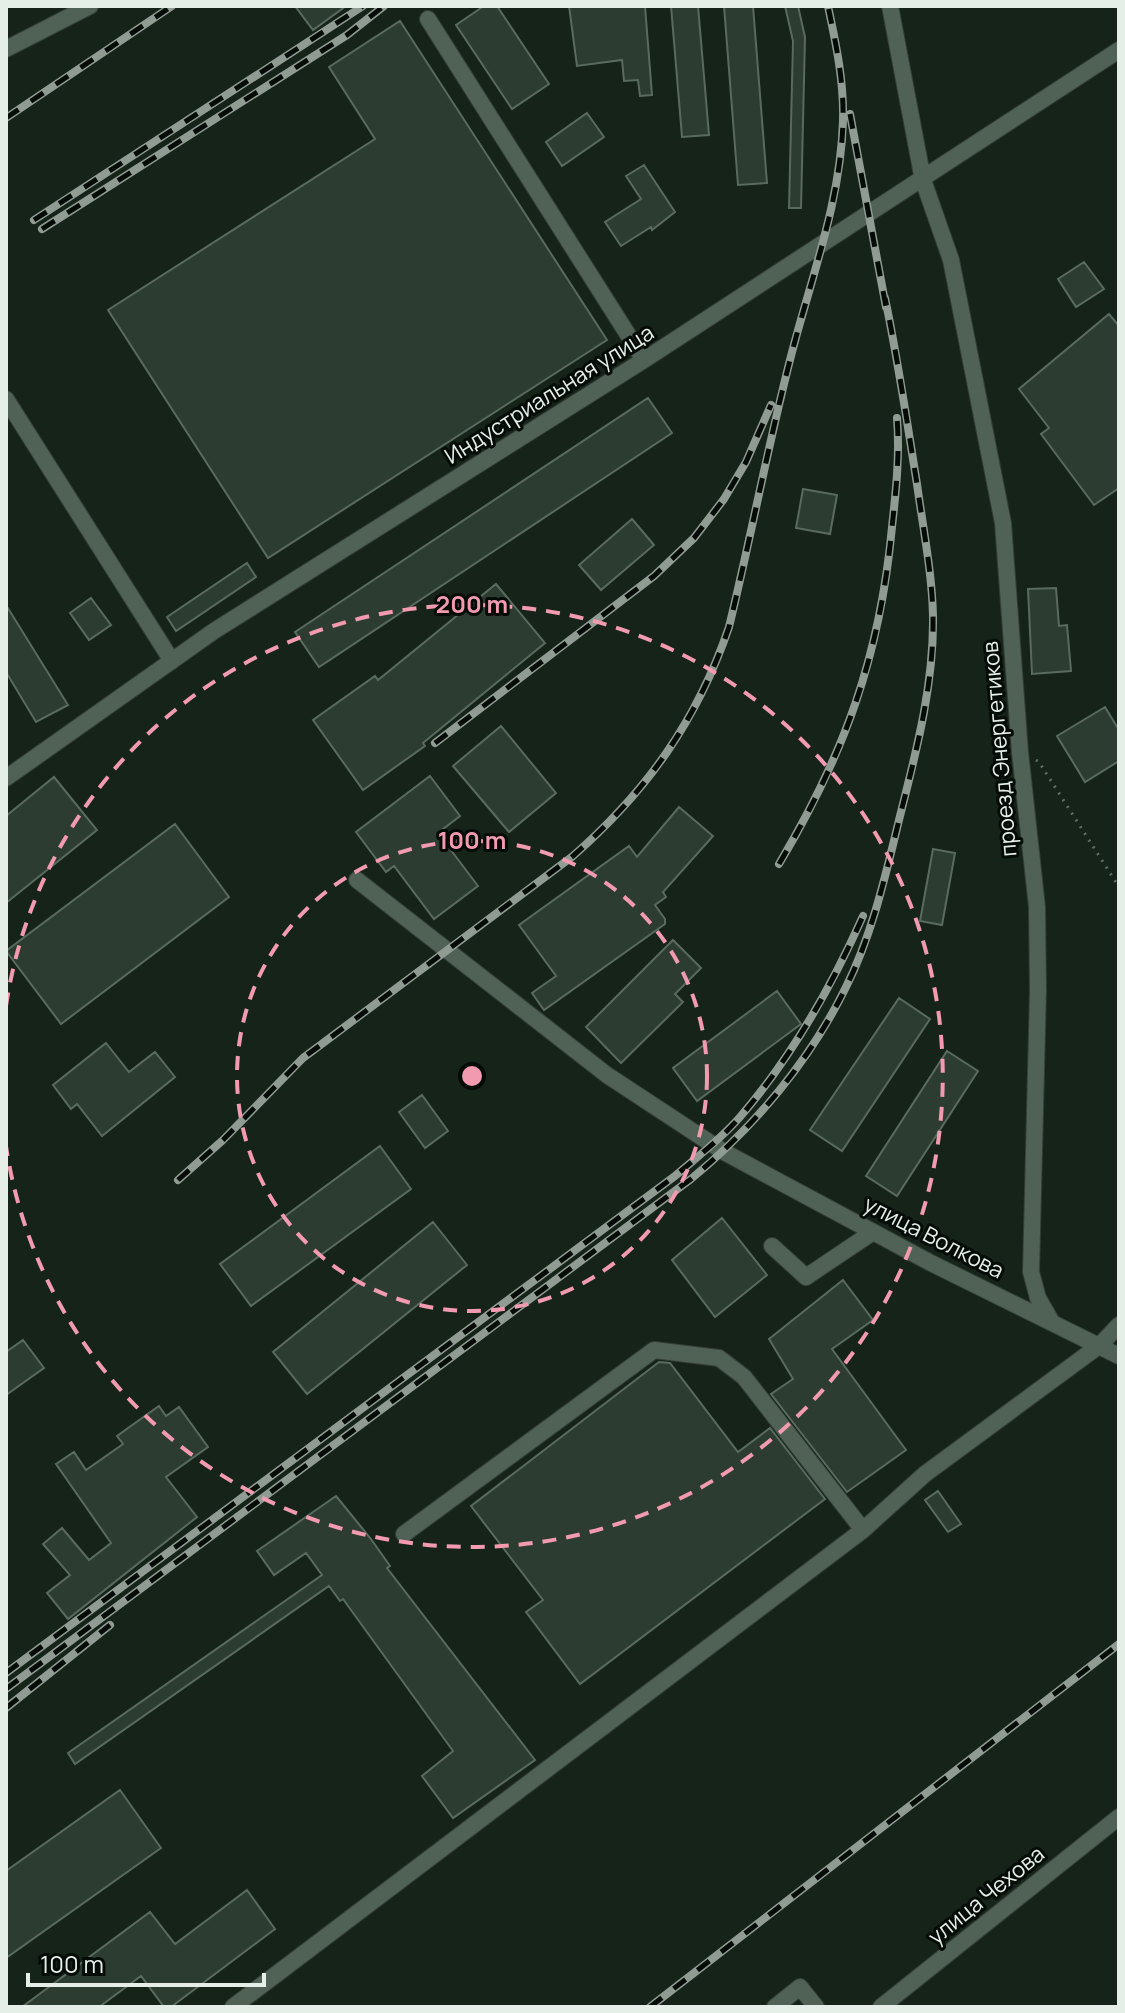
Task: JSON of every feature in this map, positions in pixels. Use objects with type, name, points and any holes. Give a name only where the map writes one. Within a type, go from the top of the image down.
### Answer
[{"type":"street","points":[[6,49],[90,6]]},
{"type":"street","name":"проезд Энергетиков","points":[[890,6],[923,180],[951,260],[1003,523],[1020,752],[1037,907],[1031,1272],[1038,1298],[1050,1319]]},
{"type":"street","points":[[428,19],[644,360]]},
{"type":"street","name":"Индустриальная улица","points":[[6,778],[214,631],[644,360],[1119,50]]},
{"type":"street","points":[[6,399],[172,661]]},
{"type":"street","name":"улица Волкова","points":[[357,880],[607,1075],[730,1155],[931,1263],[1050,1319],[1119,1356]]},
{"type":"street","points":[[772,1246],[806,1277],[873,1232]]},
{"type":"street","points":[[233,2007],[863,1530],[925,1474],[1100,1345],[1119,1325]]},
{"type":"street","points":[[404,1534],[654,1350],[719,1358],[744,1377],[863,1530]]},
{"type":"street","name":"улица Чехова","points":[[881,2007],[1119,1817]]},
{"type":"street","points":[[775,2007],[800,1987],[816,2007]]},
{"type":"path","points":[[1020,752],[1039,762],[1119,887]]},
{"type":"building","points":[[295,6],[346,6],[313,30]]},
{"type":"building","points":[[484,6],[497,6],[549,84],[512,109],[456,25]]},
{"type":"building","points":[[569,6],[645,6],[652,95],[640,96],[638,80],[624,81],[622,60],[577,66]]},
{"type":"building","points":[[671,6],[698,6],[709,135],[682,137]]},
{"type":"building","points":[[724,6],[753,6],[767,183],[738,185]]},
{"type":"building","points":[[785,6],[798,6],[805,37],[801,208],[789,208],[793,41]]},
{"type":"building","points":[[400,21],[607,340],[268,558],[108,310],[375,139],[329,67]]},
{"type":"building","points":[[587,113],[604,137],[562,166],[546,142]]},
{"type":"building","points":[[644,165],[675,212],[652,230],[651,227],[621,246],[605,222],[641,199],[626,176]]},
{"type":"building","points":[[1084,262],[1104,289],[1076,307],[1058,279]]},
{"type":"building","points":[[1109,314],[1119,326],[1119,488],[1094,505],[1041,434],[1049,428],[1019,389]]},
{"type":"building","points":[[648,398],[672,433],[319,667],[295,632]]},
{"type":"building","points":[[803,489],[837,495],[830,534],[796,528]]},
{"type":"building","points":[[632,519],[654,545],[601,590],[579,565]]},
{"type":"building","points":[[247,563],[256,577],[176,631],[167,617]]},
{"type":"building","points":[[496,584],[545,643],[423,743],[425,746],[363,790],[313,720],[375,676],[378,680]]},
{"type":"building","points":[[1056,588],[1059,626],[1067,625],[1071,671],[1032,674],[1028,589]]},
{"type":"building","points":[[91,598],[111,625],[89,640],[70,613]]},
{"type":"building","points":[[6,605],[68,705],[36,722],[6,672]]},
{"type":"building","points":[[1105,707],[1119,730],[1119,761],[1085,782],[1057,736]]},
{"type":"building","points":[[501,726],[556,793],[509,832],[453,766]]},
{"type":"building","points":[[430,776],[460,816],[438,833],[478,886],[434,919],[394,866],[386,872],[356,832]]},
{"type":"building","points":[[54,777],[97,830],[6,903],[6,816]]},
{"type":"building","points":[[679,807],[713,836],[663,892],[666,897],[655,905],[665,924],[544,1010],[532,993],[556,976],[519,925],[629,846],[637,857]]},
{"type":"building","points":[[175,824],[229,897],[61,1024],[6,951]]},
{"type":"building","points":[[933,849],[955,853],[942,925],[920,921]]},
{"type":"building","points":[[673,940],[701,968],[675,994],[683,1002],[621,1063],[586,1027]]},
{"type":"building","points":[[777,991],[801,1024],[697,1101],[673,1068]]},
{"type":"building","points":[[899,998],[930,1019],[842,1151],[810,1130]]},
{"type":"building","points":[[106,1043],[129,1072],[155,1052],[175,1077],[102,1136],[77,1104],[71,1109],[53,1085]]},
{"type":"building","points":[[947,1051],[978,1071],[897,1196],[866,1176]]},
{"type":"building","points":[[422,1095],[448,1131],[425,1148],[399,1112]]},
{"type":"building","points":[[380,1146],[411,1189],[251,1306],[220,1264]]},
{"type":"building","points":[[722,1218],[767,1275],[715,1317],[672,1260]]},
{"type":"building","points":[[433,1222],[467,1265],[307,1394],[273,1352]]},
{"type":"building","points":[[843,1280],[873,1320],[832,1349],[906,1450],[847,1492],[771,1394],[793,1379],[769,1339]]},
{"type":"building","points":[[23,1340],[44,1368],[6,1395],[6,1352]]},
{"type":"building","points":[[659,1362],[670,1363],[738,1452],[770,1428],[825,1499],[580,1684],[526,1612],[543,1600],[471,1506]]},
{"type":"building","points":[[159,1406],[166,1416],[179,1407],[208,1447],[166,1477],[197,1517],[68,1619],[47,1593],[70,1575],[43,1544],[62,1528],[89,1560],[111,1543],[56,1464],[74,1452],[86,1470],[123,1444],[117,1436]]},
{"type":"building","points":[[938,1491],[961,1524],[948,1532],[925,1500]]},
{"type":"building","points":[[336,1496],[371,1539],[390,1566],[387,1568],[535,1760],[453,1818],[422,1776],[453,1751],[343,1599],[340,1601],[329,1586],[75,1764],[68,1753],[322,1575],[306,1553],[274,1575],[257,1551]]},
{"type":"building","points":[[120,1790],[161,1848],[6,1958],[6,1871]]},
{"type":"building","points":[[247,1890],[275,1929],[171,2007],[164,2007],[141,1976],[99,2007],[22,2007],[150,1912],[175,1944]]},
{"type":"railway","points":[[6,118],[172,6]]},
{"type":"railway","points":[[34,220],[363,6]]},
{"type":"railway","points":[[42,229],[347,35],[384,6]]},
{"type":"railway","points":[[178,1180],[223,1140],[303,1058],[573,856],[624,806],[685,724],[702,693],[729,627],[783,390],[837,180],[843,105],[828,6]]},
{"type":"railway","points":[[850,114],[886,307]]},
{"type":"railway","points":[[6,1689],[691,1179],[758,1115],[815,1041],[846,987],[872,922],[914,761],[931,665],[933,616],[929,566],[885,298]]},
{"type":"railway","points":[[435,743],[654,576],[694,538],[724,499],[746,462],[771,405]]},
{"type":"railway","points":[[779,864],[841,743],[868,661],[879,618],[892,527],[898,459],[897,418]]},
{"type":"railway","points":[[6,1673],[709,1148],[759,1094],[793,1046],[823,996],[863,916]]},
{"type":"railway","points":[[6,1708],[110,1625]]},
{"type":"railway","points":[[650,2007],[1119,1644]]}]
